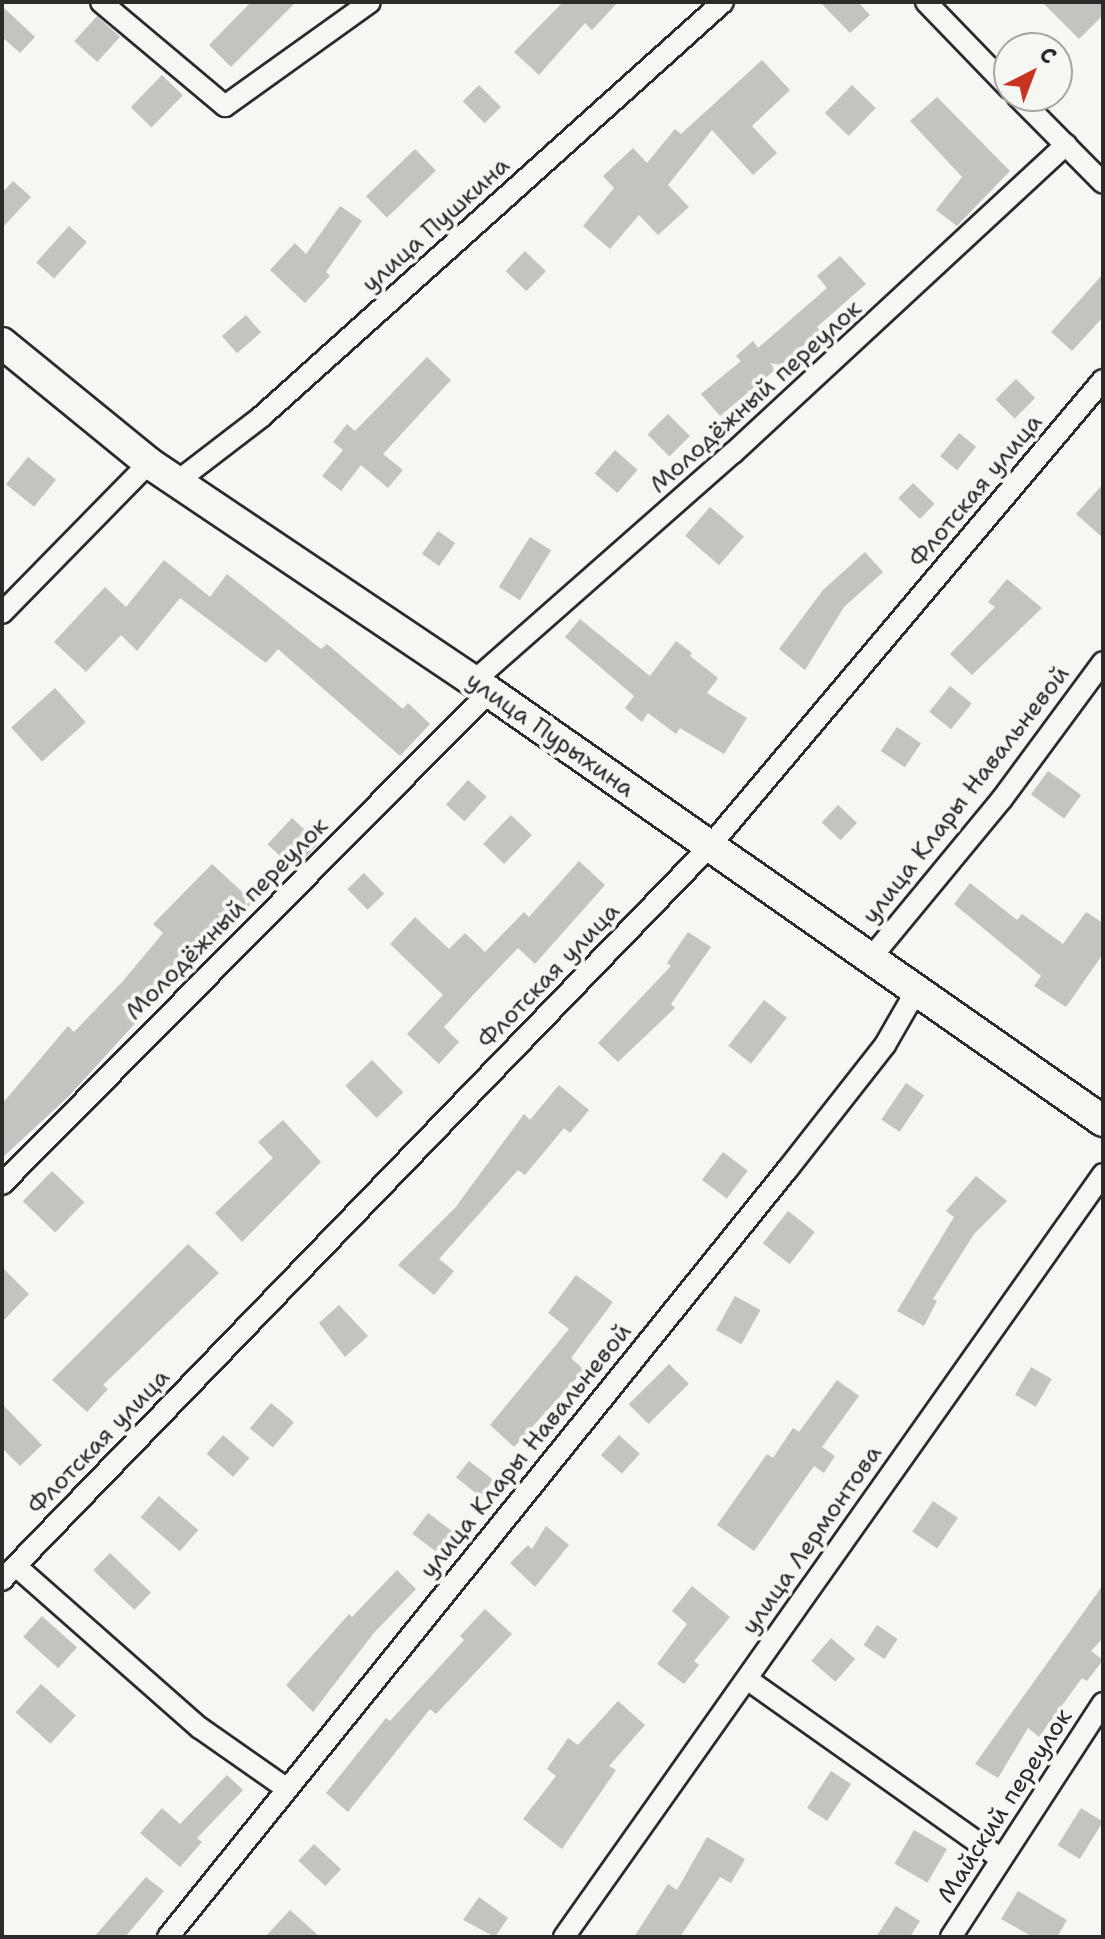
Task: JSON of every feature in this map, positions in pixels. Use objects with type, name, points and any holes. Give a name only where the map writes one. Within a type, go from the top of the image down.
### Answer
[{"type":"street","points":[[101,2],[225,106],[370,2]]},
{"type":"street","name":"улица Пушкина","points":[[179,480],[261,417],[723,2]]},
{"type":"street","points":[[926,2],[993,71]]},
{"type":"street","points":[[1033,112],[1103,183]]},
{"type":"street","name":"Молодёжный переулок","points":[[2,1184],[482,686],[1066,145]]},
{"type":"street","name":"улица Пурыхина","points":[[2,343],[149,463],[179,480],[482,686],[1103,1121]]},
{"type":"street","name":"Флотская улица","points":[[9,1573],[709,847],[1103,380]]},
{"type":"street","points":[[2,613],[149,463]]},
{"type":"street","name":"улица Клары Навальневой","points":[[870,959],[1002,799],[1103,662]]},
{"type":"street","name":"улица Клары Навальневой","points":[[168,1937],[856,1083],[916,991]]},
{"type":"street","name":"улица Лермонтова","points":[[564,1937],[1103,1174]]},
{"type":"street","points":[[9,1573],[200,1728],[287,1789]]},
{"type":"street","points":[[747,1679],[1001,1859]]},
{"type":"street","name":"Майский переулок","points":[[951,1937],[1103,1703]]},
{"type":"building","points":[[251,2],[296,2],[231,67],[209,45]]},
{"type":"building","points":[[563,2],[618,2],[592,30],[585,23],[539,75],[514,52]]},
{"type":"building","points":[[820,2],[858,2],[870,15],[850,33]]},
{"type":"building","points":[[1042,2],[1103,2],[1103,15],[1079,39]]},
{"type":"building","points":[[2,6],[35,37],[20,53],[2,37]]},
{"type":"building","points":[[97,16],[120,37],[97,62],[74,41]]},
{"type":"building","points":[[762,60],[790,90],[752,126],[777,153],[753,175],[712,130],[668,185],[689,207],[658,235],[639,215],[610,249],[583,226],[614,188],[603,176],[633,148],[647,163],[675,129],[681,134]]},
{"type":"building","points":[[162,75],[183,95],[152,128],[131,107]]},
{"type":"building","points":[[479,85],[501,107],[485,123],[463,101]]},
{"type":"building","points":[[852,85],[876,108],[849,136],[825,113]]},
{"type":"building","points":[[937,97],[1010,171],[957,226],[936,210],[962,177],[910,121]]},
{"type":"building","points":[[415,149],[436,171],[387,218],[366,196]]},
{"type":"building","points":[[13,181],[31,197],[2,228],[2,193]]},
{"type":"building","points":[[340,206],[362,221],[326,272],[330,276],[305,303],[270,270],[295,243],[306,254]]},
{"type":"building","points":[[69,226],[87,242],[54,278],[36,262]]},
{"type":"building","points":[[525,251],[546,271],[526,291],[506,271]]},
{"type":"building","points":[[840,256],[866,284],[817,327],[821,331],[720,416],[701,394],[741,361],[736,356],[753,341],[758,348],[827,288],[817,276]]},
{"type":"building","points":[[1103,274],[1103,317],[1072,351],[1051,332]]},
{"type":"building","points":[[246,315],[261,332],[237,353],[222,336]]},
{"type":"building","points":[[427,357],[451,380],[383,454],[403,470],[388,488],[361,465],[341,491],[322,476],[343,450],[333,442],[347,424],[355,431]]},
{"type":"building","points":[[1016,379],[1035,398],[1015,419],[995,400]]},
{"type":"building","points":[[668,414],[690,436],[669,456],[647,435]]},
{"type":"building","points":[[959,433],[976,447],[957,470],[940,456]]},
{"type":"building","points":[[615,450],[638,470],[617,493],[595,473]]},
{"type":"building","points":[[28,457],[56,480],[34,507],[6,484]]},
{"type":"building","points":[[913,483],[935,504],[920,519],[898,498]]},
{"type":"building","points":[[1103,484],[1103,538],[1076,514]]},
{"type":"building","points":[[710,507],[744,537],[719,565],[685,536]]},
{"type":"building","points":[[438,531],[455,543],[439,566],[422,554]]},
{"type":"building","points":[[530,537],[551,550],[520,600],[499,587]]},
{"type":"building","points":[[865,552],[883,572],[844,607],[805,670],[779,649],[823,590]]},
{"type":"building","points":[[164,560],[210,597],[227,574],[321,649],[327,644],[403,709],[408,703],[430,724],[400,756],[278,649],[266,663],[180,598],[137,651],[121,635],[86,672],[54,642],[105,587],[126,607]]},
{"type":"building","points":[[1007,579],[1042,608],[972,675],[950,654],[995,607],[988,602]]},
{"type":"building","points":[[580,619],[650,676],[676,641],[692,653],[690,656],[718,678],[707,693],[747,718],[724,754],[680,728],[676,734],[648,713],[642,722],[625,708],[634,696],[565,637]]},
{"type":"building","points":[[950,686],[972,704],[951,729],[929,712]]},
{"type":"building","points":[[55,688],[86,722],[42,762],[11,727]]},
{"type":"building","points":[[897,727],[921,743],[905,767],[881,751]]},
{"type":"building","points":[[1048,771],[1081,795],[1064,819],[1031,794]]},
{"type":"building","points":[[468,780],[487,797],[464,821],[446,805]]},
{"type":"building","points":[[838,805],[857,823],[841,840],[822,823]]},
{"type":"building","points":[[511,815],[532,835],[504,864],[483,844]]},
{"type":"building","points":[[292,818],[319,843],[295,870],[267,844]]},
{"type":"building","points":[[579,861],[605,885],[535,964],[518,948],[474,994],[444,1027],[459,1042],[439,1064],[407,1034],[443,995],[390,944],[415,917],[449,949],[465,933],[485,952],[524,912],[529,917]]},
{"type":"building","points":[[212,864],[253,902],[192,961],[68,1097],[2,1158],[2,1104],[68,1026],[74,1032],[123,981],[163,933],[153,924]]},
{"type":"building","points":[[364,873],[384,894],[368,910],[347,889]]},
{"type":"building","points":[[970,883],[1017,920],[1022,914],[1063,944],[1086,912],[1103,923],[1103,954],[1066,1007],[1034,986],[1041,976],[954,904]]},
{"type":"building","points":[[688,932],[711,947],[671,1004],[675,1008],[618,1062],[598,1043],[671,966],[667,963]]},
{"type":"building","points":[[764,1000],[787,1018],[751,1064],[728,1046]]},
{"type":"building","points":[[372,1060],[403,1092],[377,1118],[345,1086]]},
{"type":"building","points":[[906,1083],[924,1095],[900,1132],[881,1119]]},
{"type":"building","points":[[559,1085],[589,1110],[570,1133],[564,1128],[525,1175],[518,1170],[439,1259],[454,1271],[434,1295],[398,1265],[455,1208],[524,1114],[530,1120]]},
{"type":"building","points":[[283,1120],[321,1162],[242,1242],[215,1213],[273,1158],[258,1142]]},
{"type":"building","points":[[723,1152],[748,1171],[727,1199],[702,1180]]},
{"type":"building","points":[[52,1171],[84,1202],[55,1232],[23,1201]]},
{"type":"building","points":[[976,1176],[1007,1201],[974,1234],[933,1299],[937,1301],[924,1326],[897,1311],[954,1217],[946,1211]]},
{"type":"building","points":[[788,1211],[815,1232],[790,1264],[763,1243]]},
{"type":"building","points":[[188,1244],[219,1273],[103,1385],[108,1389],[87,1412],[52,1380]]},
{"type":"building","points":[[2,1267],[29,1294],[2,1322]]},
{"type":"building","points":[[576,1275],[613,1302],[571,1358],[584,1370],[514,1447],[490,1425],[569,1329],[548,1313]]},
{"type":"building","points":[[735,1296],[760,1310],[741,1344],[716,1330]]},
{"type":"building","points":[[339,1305],[368,1336],[345,1357],[319,1323]]},
{"type":"building","points":[[669,1364],[689,1384],[648,1424],[629,1404]]},
{"type":"building","points":[[1031,1367],[1052,1379],[1036,1407],[1015,1395]]},
{"type":"building","points":[[837,1380],[859,1396],[822,1447],[835,1456],[824,1473],[814,1466],[754,1551],[717,1525],[767,1454],[773,1458],[793,1428],[799,1432]]},
{"type":"building","points":[[271,1403],[294,1422],[273,1448],[250,1428]]},
{"type":"building","points":[[2,1404],[42,1445],[20,1466],[2,1448]]},
{"type":"building","points":[[223,1435],[249,1458],[233,1477],[207,1454]]},
{"type":"building","points":[[619,1435],[640,1454],[622,1474],[601,1455]]},
{"type":"building","points":[[469,1461],[493,1480],[480,1497],[456,1478]]},
{"type":"building","points":[[159,1496],[198,1530],[180,1551],[141,1517]]},
{"type":"building","points":[[933,1501],[958,1518],[937,1548],[912,1532]]},
{"type":"building","points":[[428,1513],[458,1536],[443,1557],[412,1534]]},
{"type":"building","points":[[546,1526],[569,1545],[535,1587],[510,1563],[528,1545],[532,1549]]},
{"type":"building","points":[[110,1553],[151,1593],[134,1610],[93,1570]]},
{"type":"building","points":[[397,1570],[416,1589],[373,1634],[313,1712],[286,1685],[349,1614],[352,1617]]},
{"type":"building","points":[[1103,1585],[1103,1638],[1091,1651],[1103,1660],[1087,1681],[1082,1678],[1039,1737],[1028,1728],[998,1778],[975,1764]]},
{"type":"building","points":[[692,1586],[730,1617],[694,1661],[699,1665],[684,1684],[657,1664],[687,1624],[672,1611]]},
{"type":"building","points":[[485,1609],[512,1634],[436,1714],[430,1709],[348,1812],[326,1793],[386,1718],[390,1721],[464,1640],[460,1636]]},
{"type":"building","points":[[42,1616],[77,1647],[58,1668],[23,1637]]},
{"type":"building","points":[[877,1625],[898,1639],[884,1659],[864,1645]]},
{"type":"building","points":[[831,1638],[855,1659],[835,1682],[811,1661]]},
{"type":"building","points":[[41,1684],[76,1715],[51,1744],[16,1712]]},
{"type":"building","points":[[618,1701],[645,1725],[609,1766],[616,1770],[562,1849],[523,1819],[556,1776],[547,1769],[568,1738],[578,1745]]},
{"type":"building","points":[[831,1771],[851,1784],[827,1821],[807,1808]]},
{"type":"building","points":[[227,1775],[243,1790],[197,1838],[202,1842],[180,1867],[140,1833],[162,1808],[180,1824]]},
{"type":"building","points":[[1081,1808],[1103,1822],[1080,1859],[1058,1845]]},
{"type":"building","points":[[914,1830],[947,1849],[927,1883],[894,1864]]},
{"type":"building","points":[[707,1837],[745,1859],[731,1883],[720,1877],[680,1937],[634,1937],[668,1884],[677,1890]]},
{"type":"building","points":[[314,1844],[341,1869],[325,1886],[298,1861]]},
{"type":"building","points":[[146,1877],[164,1891],[125,1937],[94,1937]]},
{"type":"building","points":[[1018,1891],[1067,1920],[1057,1937],[1033,1937],[1001,1919]]},
{"type":"building","points":[[479,1897],[508,1918],[495,1937],[463,1920]]},
{"type":"building","points":[[896,1906],[920,1921],[910,1937],[876,1937]]},
{"type":"building","points":[[290,1910],[320,1937],[265,1937]]}]
